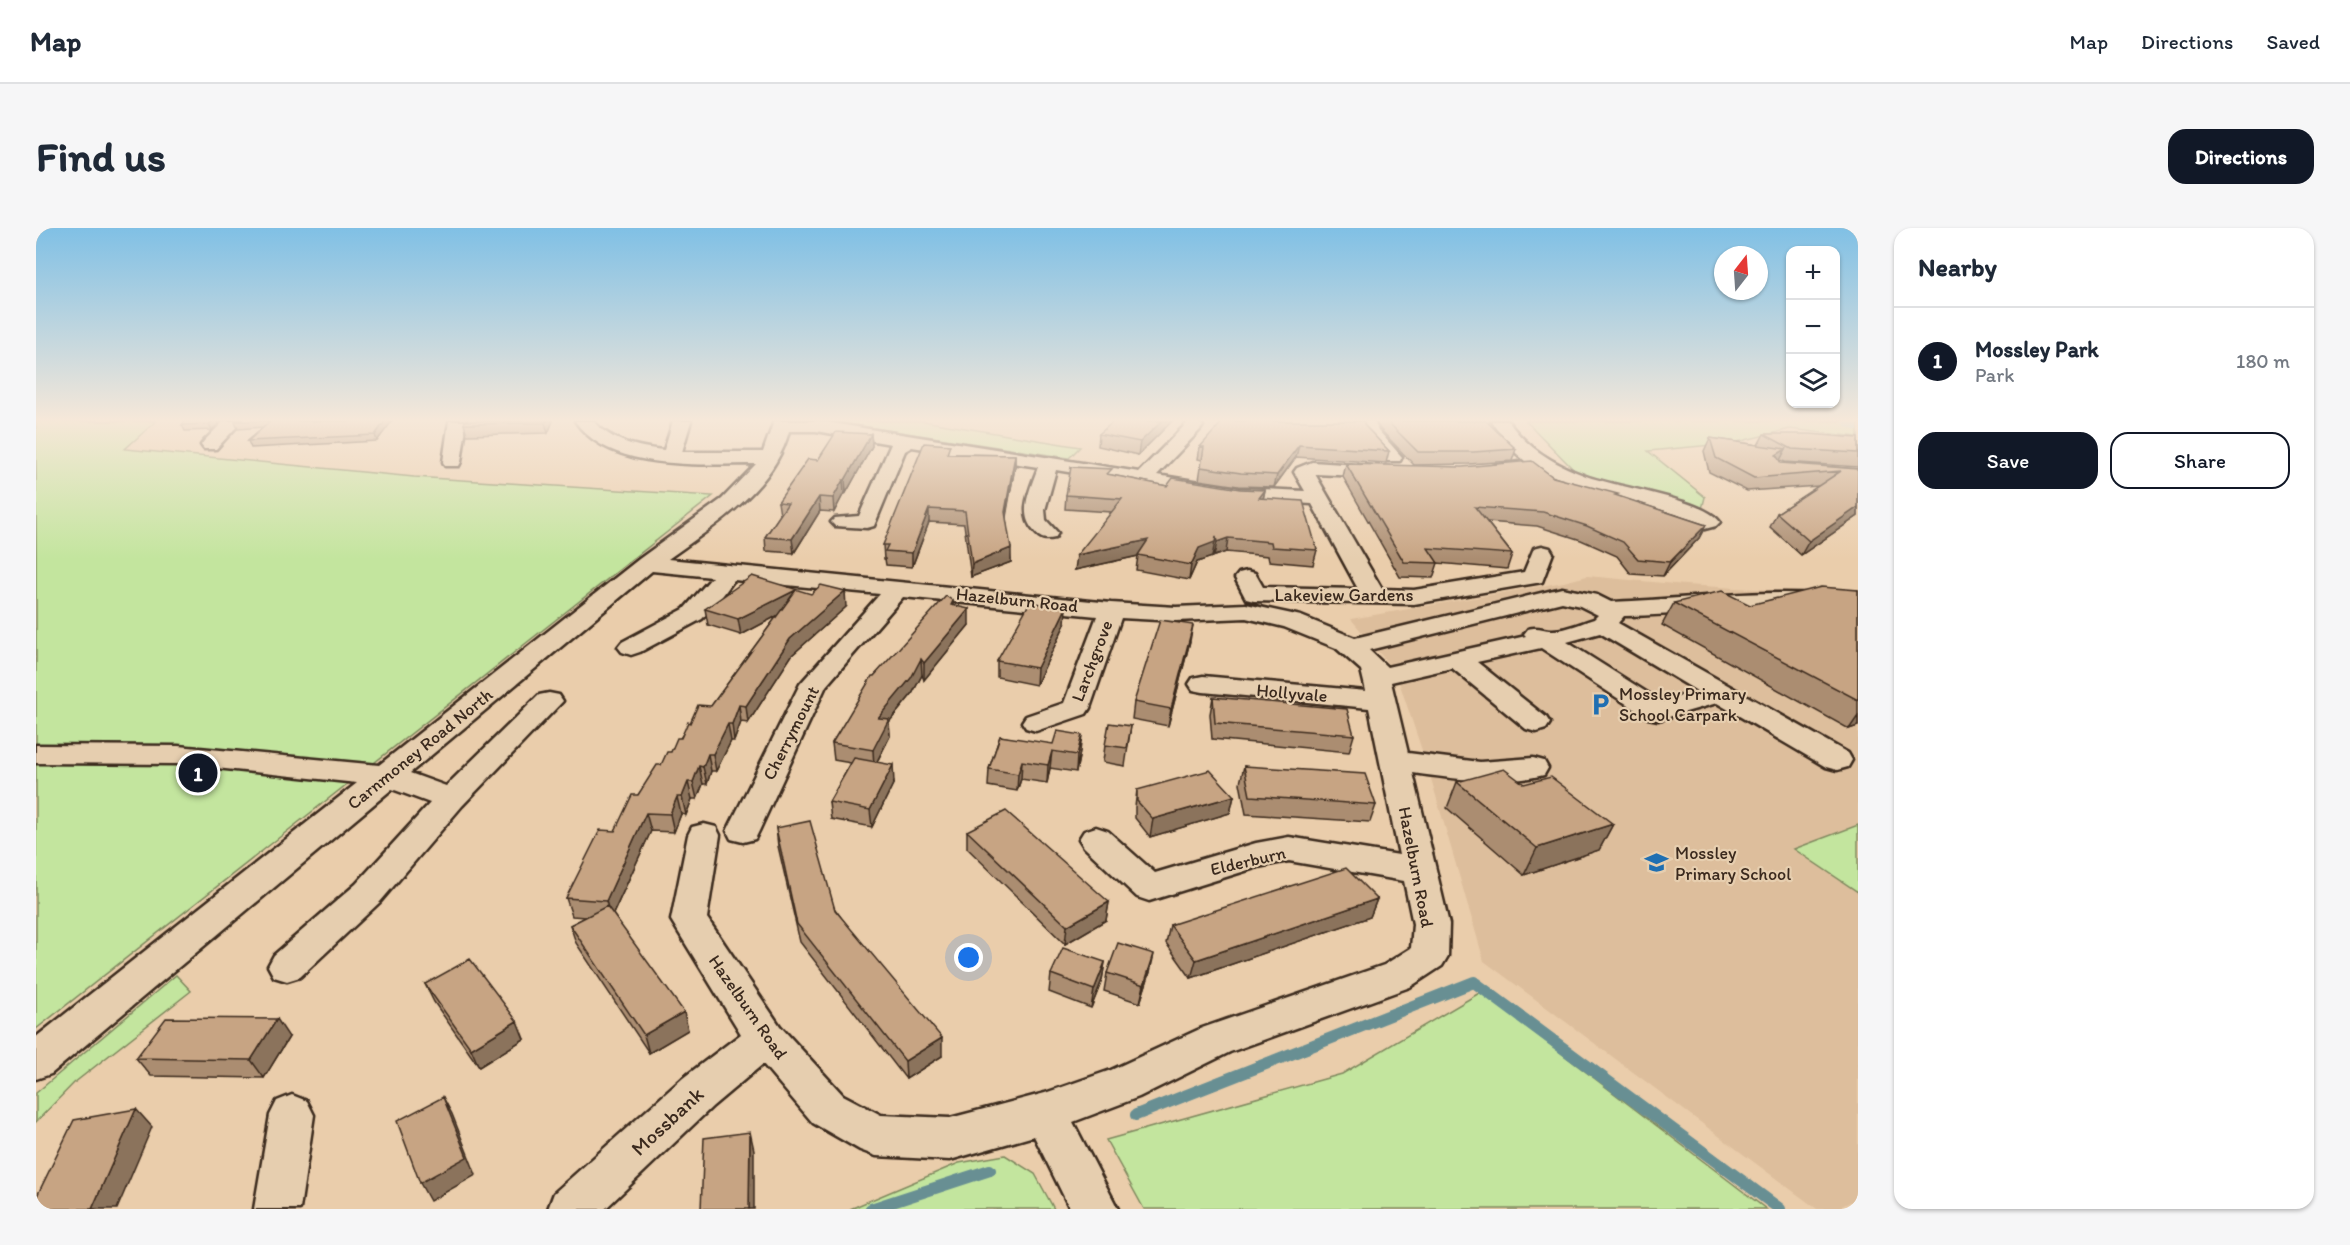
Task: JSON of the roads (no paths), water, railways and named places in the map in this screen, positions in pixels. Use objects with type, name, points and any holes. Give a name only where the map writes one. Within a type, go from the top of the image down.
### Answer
[{"type":"street","name":"Carnmoney Road North","points":[[36,1061],[647,564],[731,500],[747,486],[762,467]]},
{"type":"street","points":[[842,522],[867,522],[889,467]]},
{"type":"street","points":[[1047,533],[1036,521],[1035,510],[1048,467]]},
{"type":"street","points":[[1075,467],[1238,494],[1319,498]]},
{"type":"street","points":[[1143,479],[1155,467]]},
{"type":"street","points":[[1373,596],[1304,472],[1312,468],[1407,472],[1402,467]]},
{"type":"street","points":[[1478,470],[1514,470],[1530,467]]},
{"type":"street","points":[[1550,467],[1572,478],[1683,509],[1709,522],[1697,525]]},
{"type":"street","name":"Lakeview Gardens","points":[[1247,578],[1254,594],[1414,597],[1534,577],[1542,553]]},
{"type":"street","name":"Hazelburn Road","points":[[647,564],[1111,610],[1176,614],[1246,611],[1292,621],[1350,647],[1374,668],[1431,924],[1429,956],[1397,976],[1216,1040],[1124,1084],[1045,1113],[950,1139],[876,1135],[828,1109],[766,1038],[689,920],[704,835]]},
{"type":"street","points":[[631,647],[693,614],[712,594],[728,571]]},
{"type":"street","name":"Cherrymount","points":[[743,831],[814,684],[898,588]]},
{"type":"street","points":[[1350,647],[1562,595],[1584,598],[1605,616],[1720,693],[1837,760]]},
{"type":"street","points":[[1605,616],[1731,600],[1794,598],[1831,600],[1858,605]]},
{"type":"street","name":"Larchgrove","points":[[1036,722],[1076,708],[1111,610]]},
{"type":"street","points":[[1500,610],[1658,712],[1720,693]]},
{"type":"street","name":"Hollyvale","points":[[1203,684],[1379,689],[1457,659],[1545,639],[1605,616]]},
{"type":"street","points":[[1457,659],[1536,723]]},
{"type":"street","points":[[287,966],[368,893],[451,799],[549,701]]},
{"type":"street","points":[[36,754],[178,755],[388,776],[451,799]]},
{"type":"street","points":[[1395,761],[1480,772],[1533,768]]},
{"type":"street","name":"Elderburn","points":[[1096,839],[1149,888],[1256,855],[1289,849],[1419,871]]},
{"type":"street","name":"Mossbank","points":[[571,1209],[698,1092],[766,1038]]},
{"type":"street","points":[[1045,1113],[1095,1209]]},
{"type":"street","points":[[277,1209],[292,1115]]},
{"type":"waterway","points":[[1136,1115],[1474,982],[1780,1209]]},
{"type":"waterway","points":[[871,1209],[990,1170]]},
{"type":"place","name":"Mossley Primary School Carpark","points":[[1601,704]]},
{"type":"place","name":"Mossley Park","points":[[198,773]]},
{"type":"place","name":"Mossley Primary School","points":[[1657,863]]}]
